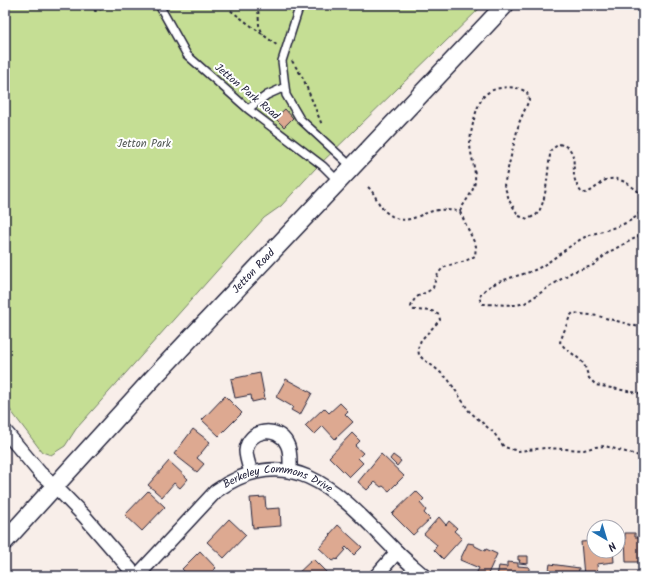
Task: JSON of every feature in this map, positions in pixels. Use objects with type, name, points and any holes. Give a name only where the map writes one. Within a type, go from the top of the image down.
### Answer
[{"type":"street","name":"Jetton Road","points":[[5,541],[153,378],[505,5]]},
{"type":"street","points":[[5,431],[40,473],[55,486],[137,576]]},
{"type":"street","points":[[250,472],[246,451],[250,441],[255,435],[262,432],[271,431],[278,433],[285,438],[288,446],[290,471]]},
{"type":"street","name":"Berkeley Commons Drive","points":[[137,576],[216,491],[225,484],[250,472],[262,470],[290,471],[300,473],[316,480],[338,494],[378,531],[397,552],[424,576]]},
{"type":"street","points":[[376,576],[397,552]]},
{"type":"lane","name":"Jetton Park Road","points":[[159,5],[187,56],[248,109],[322,166],[339,182]]},
{"type":"lane","name":"Jetton Park Road","points":[[303,5],[298,11],[282,61],[286,95],[300,119],[352,167]]},
{"type":"lane","points":[[248,109],[267,95],[285,87]]},
{"type":"path","points":[[91,5],[96,11],[113,5]]},
{"type":"path","points":[[230,5],[230,10],[290,56],[303,78],[321,124],[326,129]]},
{"type":"path","points":[[258,5],[259,25],[264,36]]},
{"type":"path","points":[[643,234],[608,252],[592,266],[572,272],[525,303],[516,305],[483,304],[479,298],[482,291],[491,286],[537,269],[585,237],[622,225],[640,214],[642,208],[642,199],[636,189],[621,180],[610,178],[588,194],[582,194],[577,187],[574,177],[573,155],[566,146],[559,144],[551,150],[544,200],[536,215],[528,219],[519,216],[510,202],[504,185],[519,123],[529,100],[527,92],[516,88],[502,88],[491,91],[484,96],[471,131],[470,146],[475,179],[474,190],[464,202],[460,211],[476,246],[475,256],[467,260],[446,265],[438,271],[433,288],[419,295],[413,300],[411,307],[414,310],[432,312],[439,315],[440,320],[421,340],[418,348],[419,355],[423,360],[434,366],[448,379],[469,411],[494,433],[504,447],[518,451],[545,448],[584,450],[605,446],[643,457]]},
{"type":"path","points":[[368,187],[374,192],[384,211],[394,218],[406,221],[439,209],[460,211]]},
{"type":"path","points":[[643,327],[598,316],[574,313],[570,316],[560,342],[584,364],[589,378],[596,385],[643,394]]},
{"type":"green space","name":"Jetton Park","points":[[5,5],[483,5],[315,169],[281,206],[264,218],[76,429],[65,446],[51,455],[42,452],[5,403]]},
{"type":"building","points":[[285,109],[293,118],[284,127],[275,118]]},
{"type":"building","points":[[260,373],[265,399],[252,402],[251,395],[235,398],[231,379]]},
{"type":"building","points":[[286,379],[312,393],[300,415],[291,410],[293,407],[276,397]]},
{"type":"building","points":[[225,396],[242,413],[219,436],[202,420]]},
{"type":"building","points":[[340,403],[348,411],[345,414],[353,422],[335,439],[323,426],[314,435],[305,426],[324,408],[329,413]]},
{"type":"building","points":[[193,429],[210,442],[197,458],[204,464],[197,472],[174,454]]},
{"type":"building","points":[[352,433],[360,441],[355,446],[363,453],[358,458],[363,463],[349,477],[329,457]]},
{"type":"building","points":[[381,454],[404,476],[389,491],[375,482],[367,490],[358,482]]},
{"type":"building","points":[[393,455],[401,461],[397,466],[390,459]]},
{"type":"building","points":[[169,461],[188,479],[180,488],[174,483],[162,497],[148,485]]},
{"type":"building","points":[[148,491],[165,507],[142,531],[125,515]]},
{"type":"building","points":[[416,491],[424,499],[420,503],[426,510],[424,513],[430,519],[413,535],[392,514]]},
{"type":"building","points":[[265,497],[266,509],[280,508],[281,526],[253,528],[250,498]]},
{"type":"building","points":[[439,517],[446,525],[449,521],[457,528],[454,531],[462,538],[443,559],[434,550],[437,545],[424,534]]},
{"type":"building","points":[[229,519],[246,535],[224,558],[207,542]]},
{"type":"building","points":[[338,525],[362,547],[354,555],[346,547],[344,549],[346,550],[337,560],[336,559],[333,561],[319,548]]},
{"type":"building","points":[[626,533],[635,533],[635,537],[643,537],[643,567],[642,562],[626,562]]},
{"type":"building","points":[[581,542],[586,542],[586,559],[614,559],[614,562],[597,564],[598,576],[584,576]]},
{"type":"building","points":[[468,543],[474,544],[485,551],[486,549],[497,554],[487,576],[475,576],[479,568],[460,560]]},
{"type":"building","points":[[200,551],[216,568],[208,576],[182,576],[186,573],[182,569]]},
{"type":"building","points":[[518,556],[528,556],[528,564],[519,563],[520,560],[518,560]]},
{"type":"building","points":[[313,559],[330,576],[295,576]]},
{"type":"building","points":[[507,562],[518,563],[518,566],[529,567],[529,576],[497,576],[499,566],[507,567]]},
{"type":"building","points":[[550,564],[579,568],[578,576],[548,576]]}]
